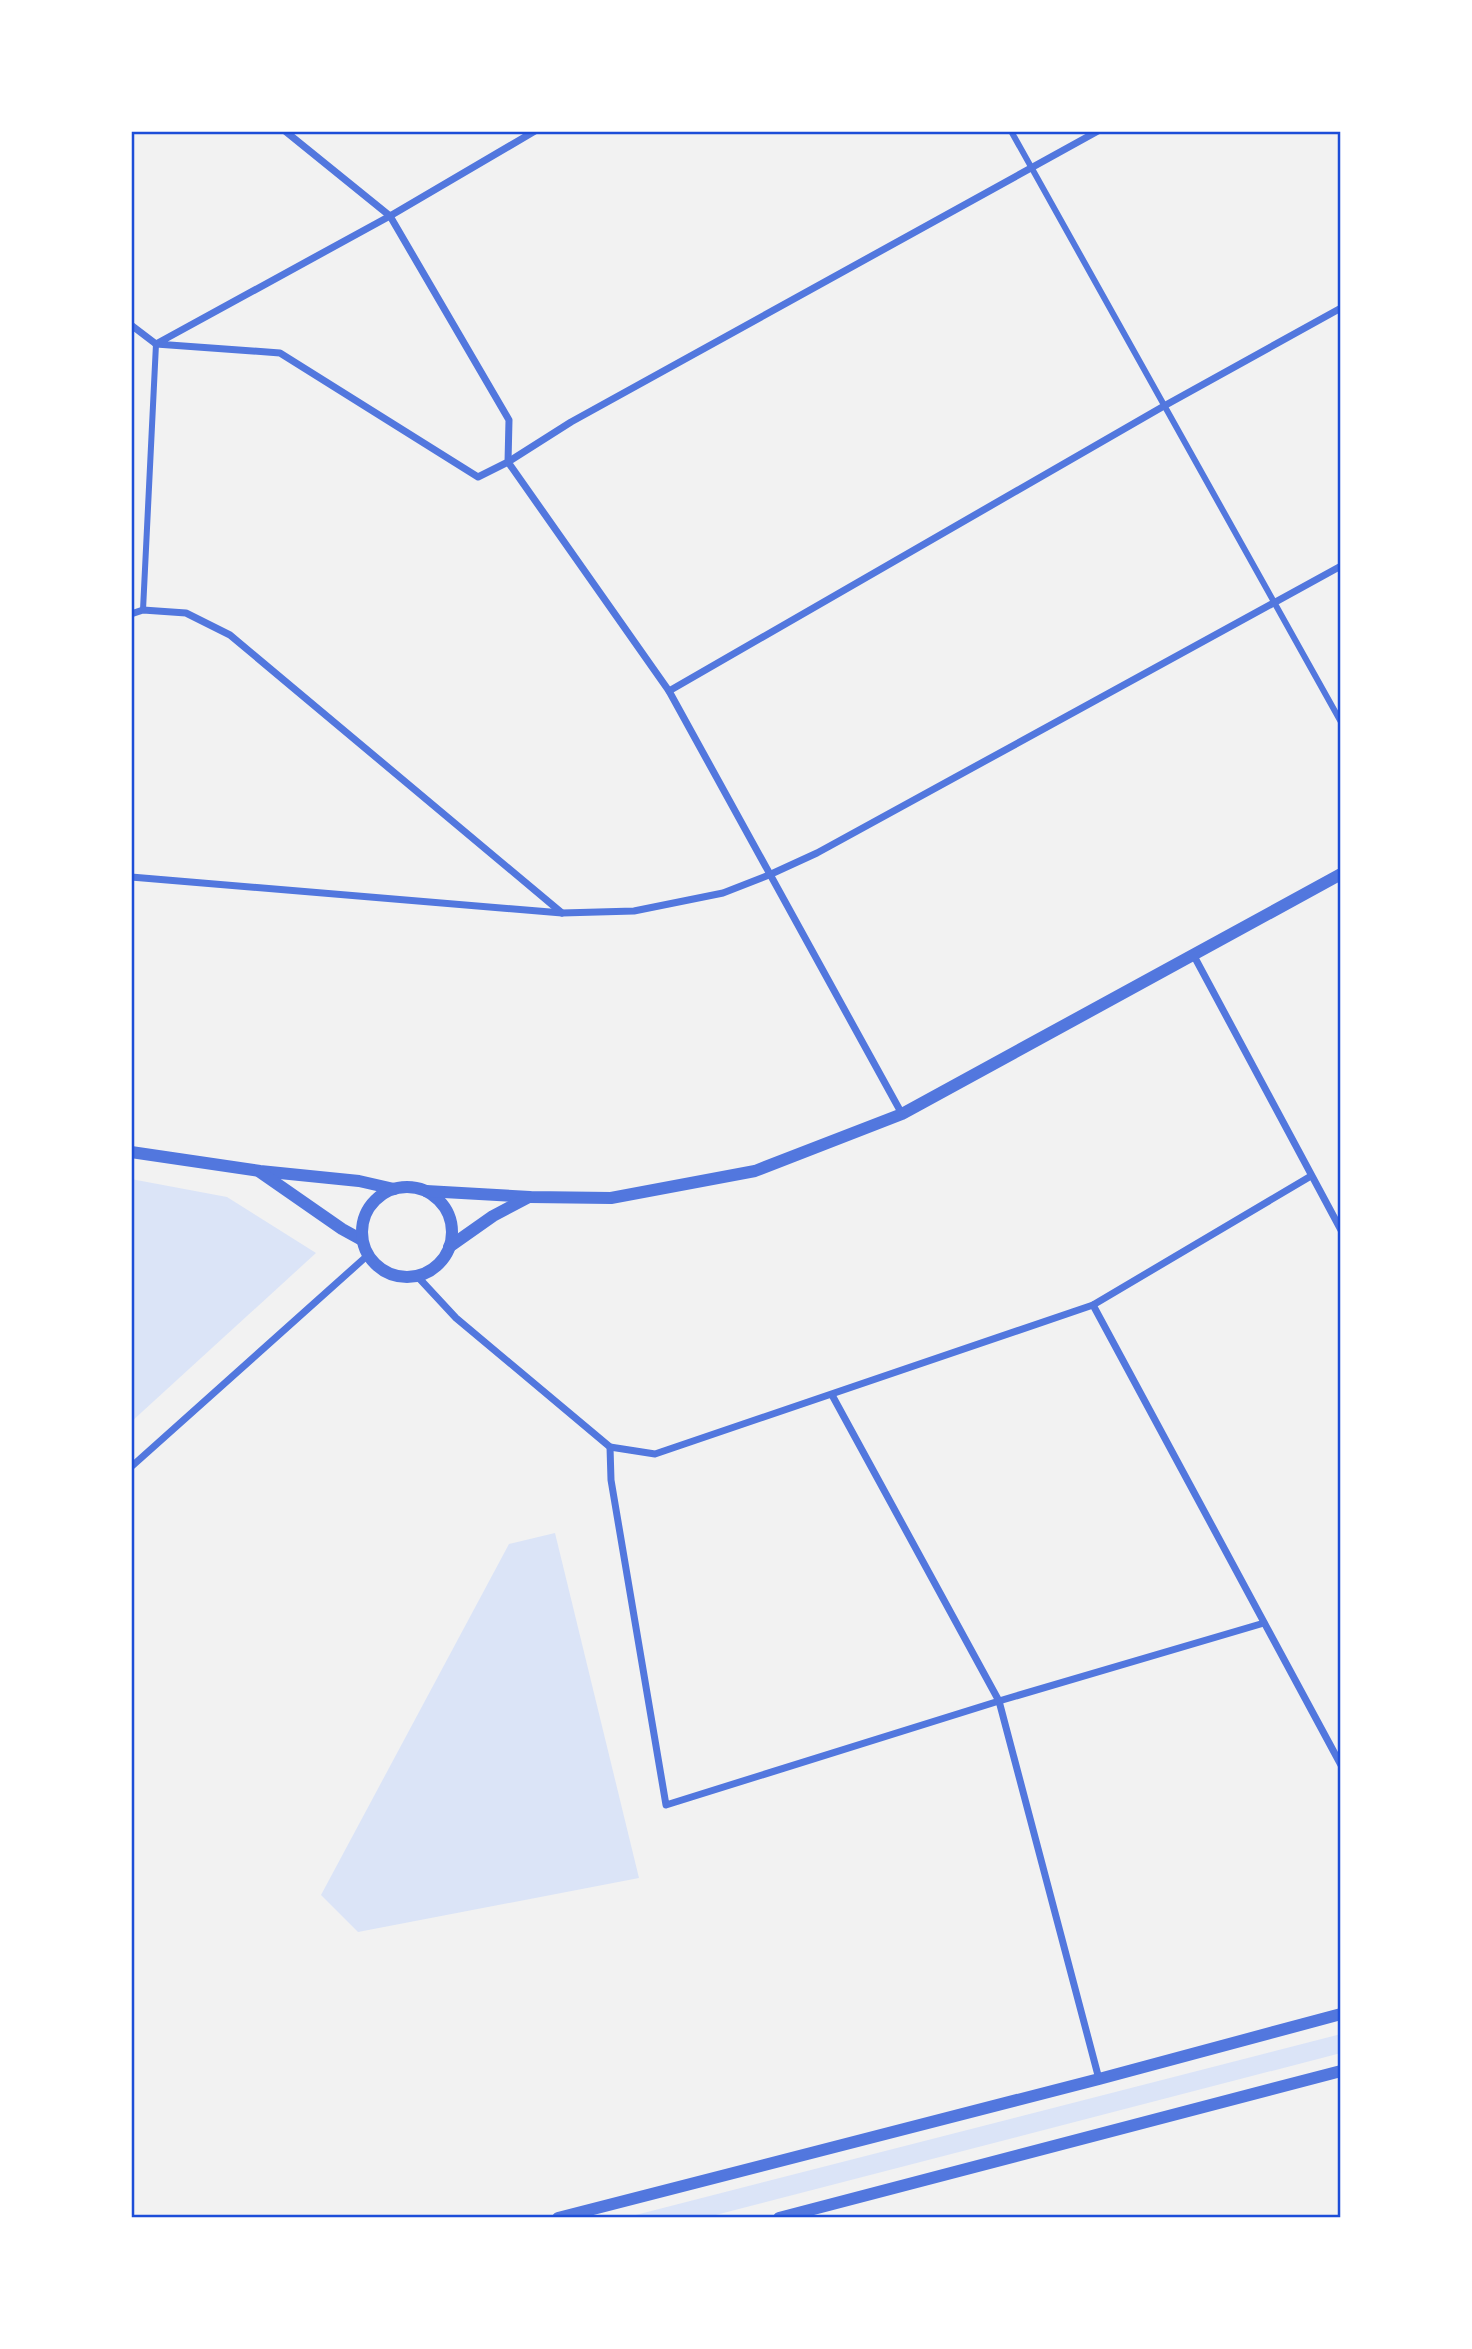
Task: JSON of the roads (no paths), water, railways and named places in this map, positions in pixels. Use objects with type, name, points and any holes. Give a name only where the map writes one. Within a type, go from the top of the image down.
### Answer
[{"type":"street","points":[[285,131],[390,216],[509,419],[508,462],[669,691],[902,1114]]},
{"type":"street","points":[[156,344],[390,216],[535,131]]},
{"type":"street","points":[[1011,131],[1341,722]]},
{"type":"street","points":[[131,325],[156,344],[280,353],[478,477],[508,462],[571,422],[1098,131]]},
{"type":"street","points":[[669,691],[1164,406],[1341,309]]},
{"type":"street","points":[[143,610],[156,344]]},
{"type":"street","points":[[131,877],[562,912],[634,911],[723,892],[817,853],[1341,566]]},
{"type":"street","points":[[131,614],[143,610],[186,613],[230,635],[562,912]]},
{"type":"street","points":[[426,1191],[445,1209],[451,1221],[449,1247],[441,1260],[430,1270],[417,1276],[402,1277],[389,1273],[368,1255],[362,1240],[362,1227],[365,1214],[372,1203],[394,1189],[405,1187],[426,1191],[530,1197],[611,1198],[755,1171],[902,1114],[1341,874]]},
{"type":"street","points":[[1194,956],[1341,1230]]},
{"type":"street","points":[[131,1152],[260,1171],[359,1181],[394,1189]]},
{"type":"street","points":[[260,1171],[362,1240]]},
{"type":"street","points":[[417,1276],[456,1318],[610,1447],[655,1454],[1093,1305],[1311,1176]]},
{"type":"street","points":[[449,1247],[493,1216],[530,1197]]},
{"type":"street","points":[[131,1467],[368,1255]]},
{"type":"street","points":[[1093,1305],[1341,1765]]},
{"type":"street","points":[[832,1395],[999,1701],[1099,2080]]},
{"type":"street","points":[[610,1447],[611,1480],[666,1805],[999,1701],[1264,1623]]},
{"type":"street","points":[[558,2218],[1099,2080],[1341,2014]]},
{"type":"street","points":[[779,2218],[1341,2071]]}]
